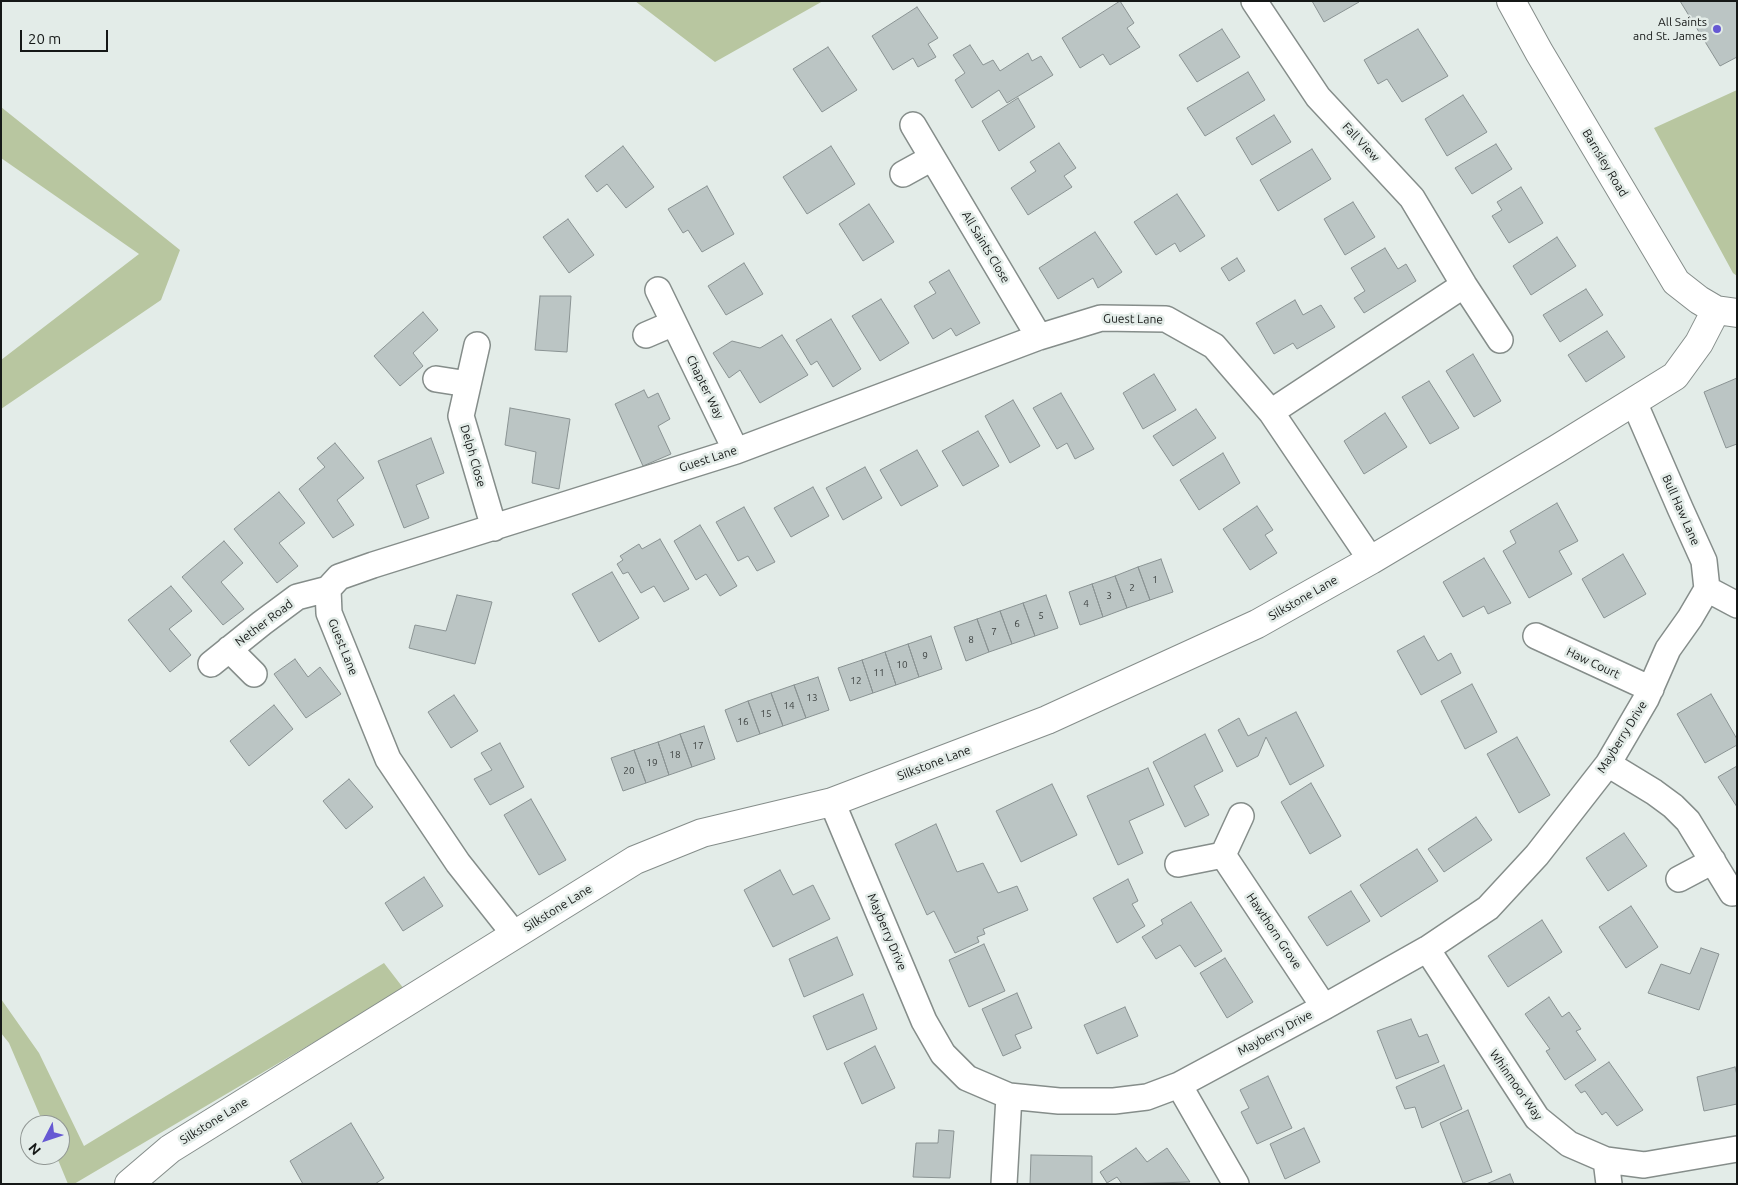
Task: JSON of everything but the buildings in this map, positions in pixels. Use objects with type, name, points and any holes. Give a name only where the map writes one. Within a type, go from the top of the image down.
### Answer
[{"type":"street","name":"Fall View","points":[[1254,1],[1318,97],[1412,198],[1500,340]]},
{"type":"street","name":"Barnsley Road","points":[[1511,1],[1676,282],[1698,300],[1726,312]]},
{"type":"street","name":"All Saints Close","points":[[912,125],[1039,337]]},
{"type":"street","points":[[903,174],[932,158]]},
{"type":"street","points":[[1271,412],[1464,284]]},
{"type":"street","name":"Chapter Way","points":[[658,290],[736,451]]},
{"type":"street","name":"Silkstone Lane","points":[[129,1184],[170,1149],[628,864],[702,833],[832,802],[1047,720],[1257,624],[1370,560],[1675,376],[1699,343],[1726,312]]},
{"type":"street","name":"Guest Lane","points":[[515,935],[458,863],[388,760],[329,613],[328,589],[338,577],[736,451],[1039,337],[1101,318],[1166,319],[1214,346],[1271,412],[1370,560]]},
{"type":"street","points":[[646,335],[674,323]]},
{"type":"street","name":"Delph Close","points":[[477,345],[461,416],[494,528]]},
{"type":"street","points":[[436,379],[468,384]]},
{"type":"street","name":"Bull Haw Lane","points":[[1634,402],[1704,561],[1707,589]]},
{"type":"street","name":"Nether Road","points":[[254,674],[220,656],[297,597],[328,589]]},
{"type":"street","points":[[1707,589],[1737,604]]},
{"type":"street","name":"Mayberry Drive","points":[[832,802],[924,1021],[943,1054],[967,1078],[1009,1096],[1059,1101],[1114,1102],[1147,1097],[1179,1085],[1324,1007],[1426,949],[1488,908],[1537,855],[1608,764],[1651,689],[1668,649],[1690,618],[1707,589]]},
{"type":"street","name":"Haw Court","points":[[1536,636],[1651,689]]},
{"type":"street","points":[[1608,764],[1654,792],[1673,806],[1688,821],[1732,893]]},
{"type":"street","points":[[1178,864],[1223,855],[1241,816]]},
{"type":"street","name":"Hawthorn Grove","points":[[1223,855],[1324,1007]]},
{"type":"street","points":[[1679,879],[1713,861]]},
{"type":"street","name":"Whinmoor Way","points":[[1426,949],[1537,1118],[1608,1172],[1737,1149]]},
{"type":"street","points":[[1179,1085],[1236,1184]]},
{"type":"street","points":[[1004,1184],[1009,1096]]},
{"type":"green space","points":[[635,1],[823,1],[715,62]]},
{"type":"green space","points":[[1737,90],[1737,276],[1733,273],[1654,128]]},
{"type":"green space","points":[[1,107],[180,250],[161,300],[1,409],[1,360],[139,254],[1,158]]},
{"type":"green space","points":[[384,963],[404,989],[74,1184],[68,1184],[60,1165],[70,1165],[70,1117],[84,1146]]},
{"type":"green space","points":[[1,999],[39,1053],[69,1115],[40,1115],[9,1043],[1,1033]]},
{"type":"place","name":"All Saints and St. James","points":[[1717,29]]}]
